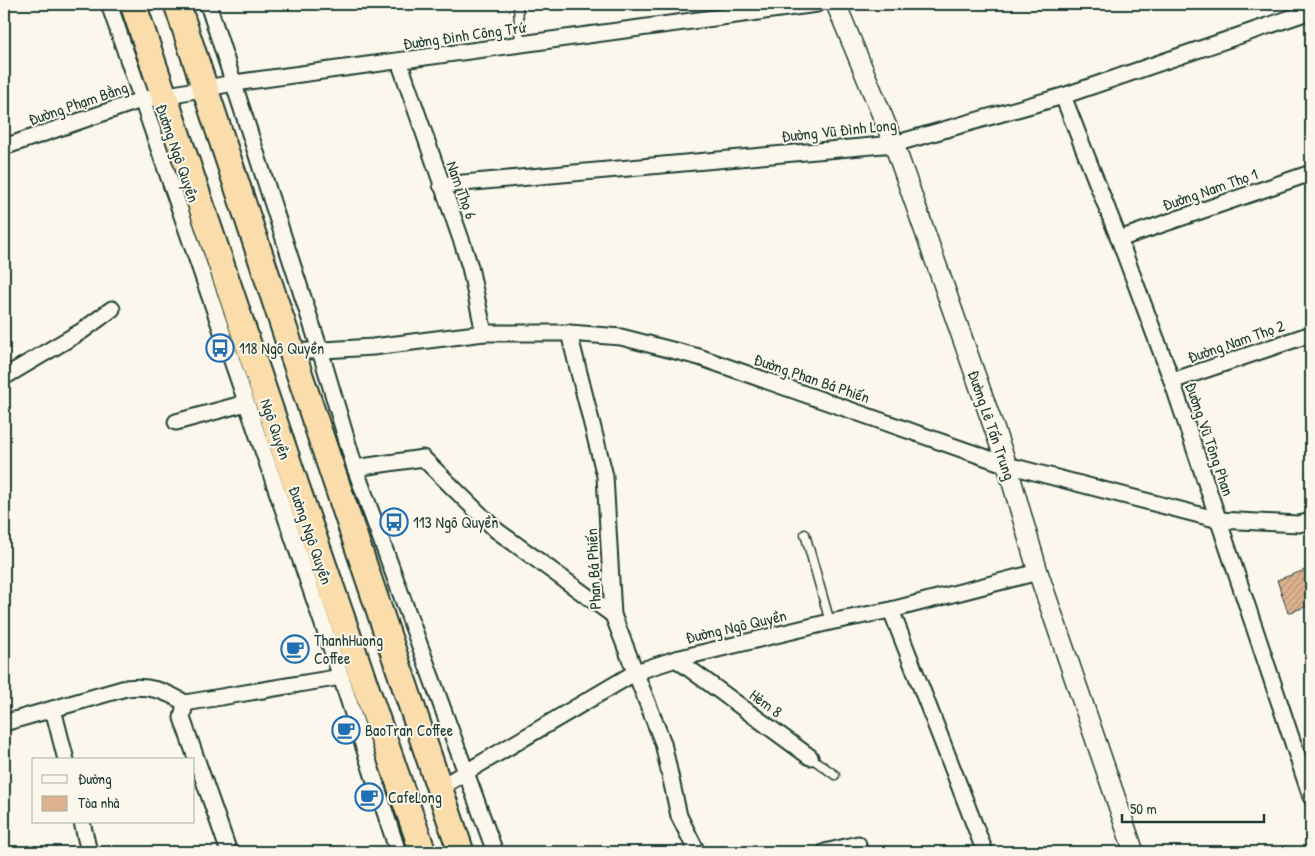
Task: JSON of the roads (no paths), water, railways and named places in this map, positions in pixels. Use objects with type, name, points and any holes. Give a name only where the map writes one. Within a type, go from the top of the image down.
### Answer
[{"type":"highway","name":"Ngô Quyền","points":[[133,4],[153,98],[307,519],[423,852]]},
{"type":"highway","points":[[177,4],[461,852]]},
{"type":"street","name":"Đường Ngô Quyền","points":[[109,4],[153,98],[246,403],[341,677],[398,852]]},
{"type":"street","points":[[208,4],[320,350],[355,468],[495,852]]},
{"type":"street","name":"Đường Đinh Công Trứ","points":[[205,88],[816,4]]},
{"type":"street","name":"Đường Lê Tấn Trung","points":[[836,4],[894,144],[1007,465],[1038,572],[1134,852]]},
{"type":"street","name":"Đường Vũ Đình Long","points":[[441,185],[894,144],[1063,96],[1311,11]]},
{"type":"street","name":"Nam Thọ 6","points":[[399,61],[470,267],[484,333]]},
{"type":"street","name":"Đường Phạm Bằng","points":[[4,147],[153,98],[205,88]]},
{"type":"street","name":"Đường Vũ Tông Phan","points":[[1063,96],[1120,239],[1172,382],[1308,774],[1311,797]]},
{"type":"street","name":"Đường Nam Thọ 1","points":[[1120,239],[1311,173]]},
{"type":"street","points":[[4,377],[82,331],[112,309]]},
{"type":"street","name":"Đường Phan Bá Phiến","points":[[292,352],[373,347],[484,333],[569,333],[621,337],[699,357],[1007,465],[1219,520],[1299,524],[1311,521]]},
{"type":"street","name":"Phan Bá Phiến","points":[[569,333],[605,476],[613,615],[663,743],[679,816],[697,852]]},
{"type":"street","name":"Đường Nam Thọ 2","points":[[1172,382],[1311,334]]},
{"type":"street","points":[[176,422],[246,403]]},
{"type":"street","points":[[355,468],[423,458],[496,530],[613,615]]},
{"type":"street","name":"Đường Ngô Quyền","points":[[439,788],[636,672],[676,658],[830,622],[891,610],[1038,572]]},
{"type":"street","points":[[891,610],[985,852]]},
{"type":"street","name":"Hẻm 8","points":[[676,658],[810,756]]},
{"type":"street","points":[[4,723],[126,688],[140,686],[163,692],[185,703],[341,677]]},
{"type":"street","points":[[185,703],[182,718],[229,852]]},
{"type":"street","points":[[53,709],[65,758]]},
{"type":"street","points":[[82,824],[89,852]]},
{"type":"street","points":[[825,852],[858,844]]},
{"type":"lane","points":[[518,4],[520,45]]},
{"type":"lane","points":[[805,534],[830,622]]},
{"type":"lane","name":"Hẻm 8","points":[[810,756],[835,775]]},
{"type":"place","name":"118 Ngô Quyền","points":[[220,348]]},
{"type":"place","name":"113 Ngô Quyền","points":[[394,522]]},
{"type":"place","name":"ThanhHuong Coffee","points":[[295,649]]},
{"type":"place","name":"BaoTran Coffee","points":[[346,730]]},
{"type":"place","name":"CafeLong","points":[[369,797]]}]
